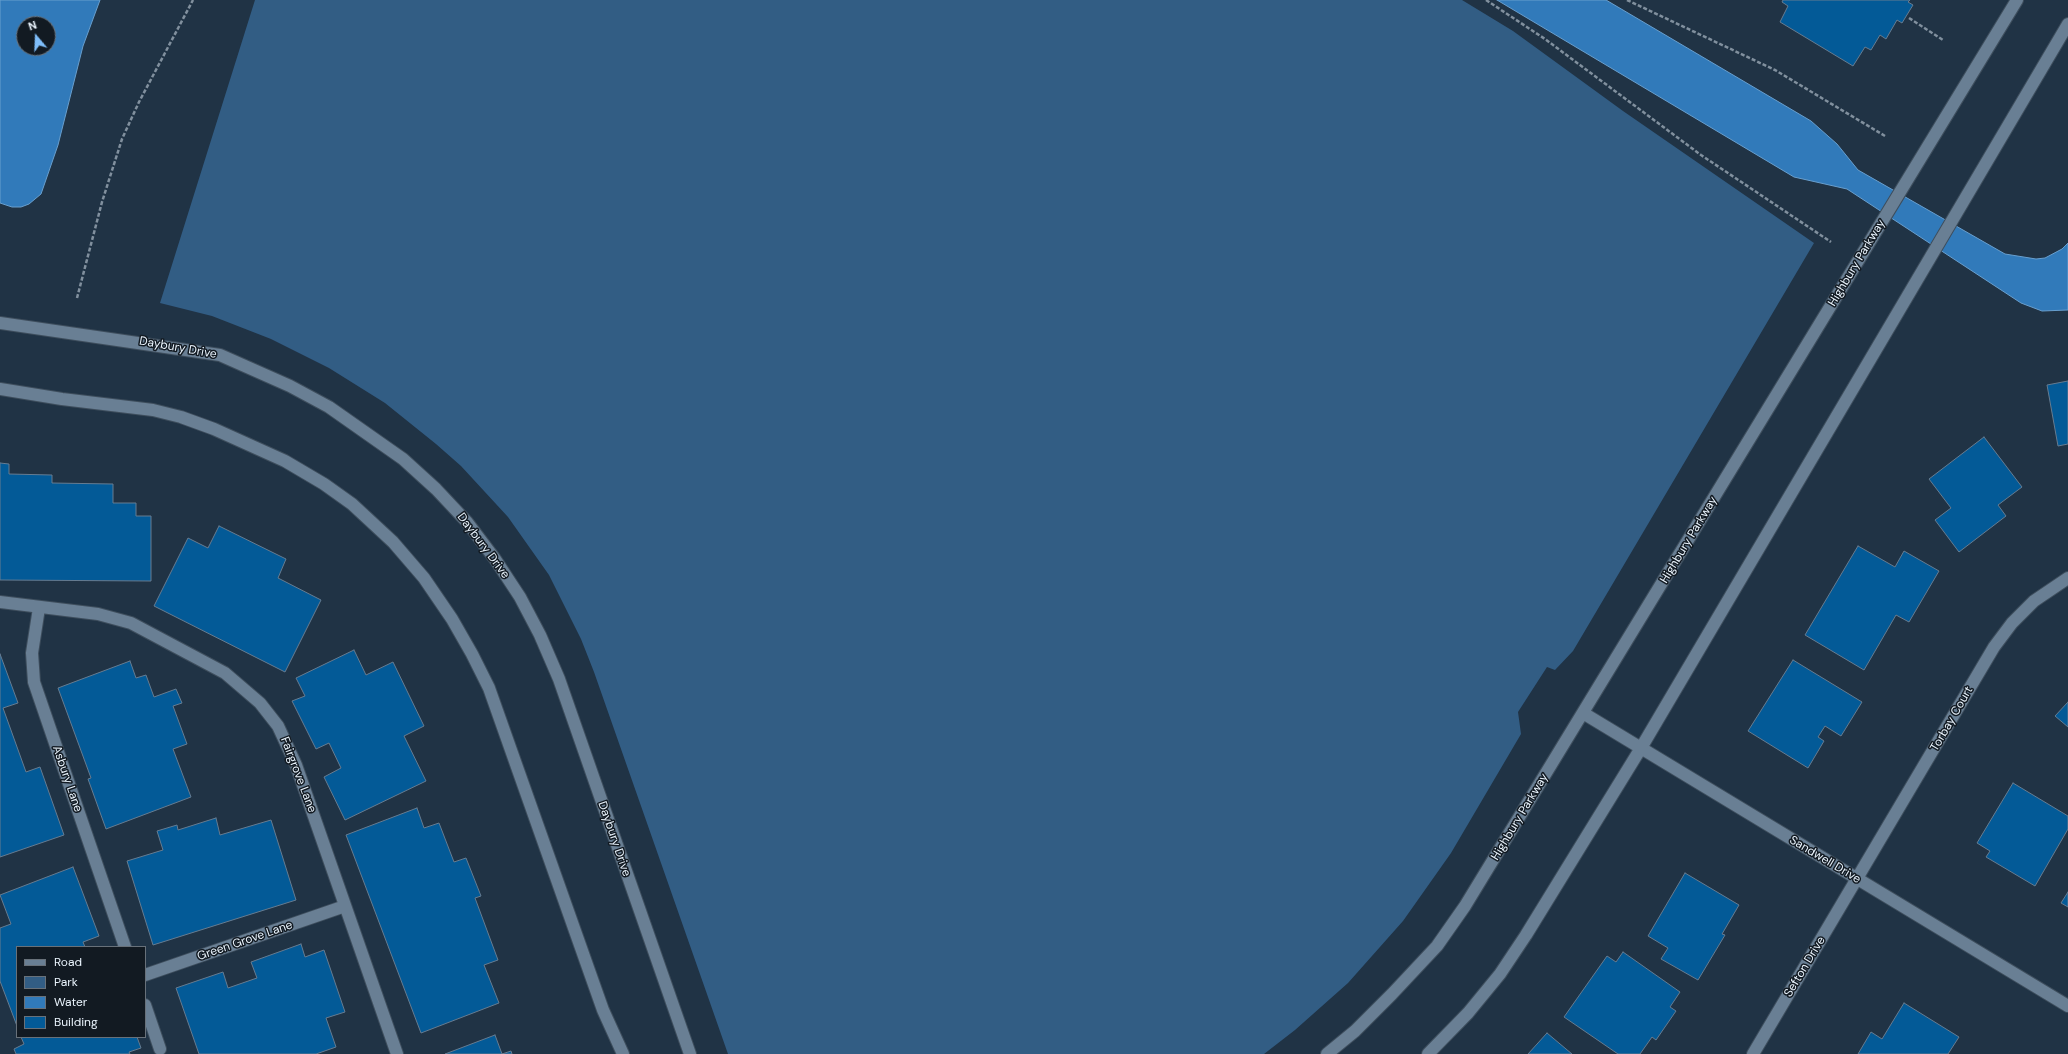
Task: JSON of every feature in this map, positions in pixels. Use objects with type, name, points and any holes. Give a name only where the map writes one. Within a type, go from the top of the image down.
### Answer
[{"type":"street","name":"Highbury Parkway","points":[[1327,1054],[1355,1031],[1437,946],[1465,906],[2017,0]]},
{"type":"street","points":[[1428,1054],[1468,1013],[1500,974],[1526,935],[1641,748],[2068,24]]},
{"type":"street","name":"Daybury Drive","points":[[0,323],[220,355],[290,386],[329,407],[403,459],[436,489],[467,522],[495,559],[520,597],[540,635],[559,679],[690,1054]]},
{"type":"street","points":[[0,389],[62,400],[152,410],[181,417],[214,429],[285,461],[324,484],[352,504],[393,542],[424,578],[452,619],[489,688],[603,1010],[623,1054]]},
{"type":"street","name":"Torbay Court","points":[[1856,879],[1994,647],[2012,623],[2034,601],[2068,578]]},
{"type":"street","name":"Fairgrove Lane","points":[[0,602],[105,616],[131,623],[206,662],[248,691],[269,713],[287,742],[397,1054]]},
{"type":"street","name":"Asbury Lane","points":[[39,608],[32,653],[34,682],[125,946]]},
{"type":"street","name":"Sandwell Drive","points":[[1583,713],[2068,1006]]},
{"type":"street","name":"Sefton Drive","points":[[1753,1054],[1856,879]]},
{"type":"street","name":"Green Grove Lane","points":[[146,975],[345,906]]},
{"type":"street","points":[[146,1008],[160,1048]]},
{"type":"path","points":[[77,298],[104,196],[122,139],[139,102],[193,0]]},
{"type":"path","points":[[1486,0],[1545,39],[1701,155],[1830,242]]},
{"type":"path","points":[[1627,0],[1775,70],[1885,136]]},
{"type":"path","points":[[1909,18],[1942,40]]},
{"type":"green space","points":[[255,0],[1462,0],[1513,31],[1623,111],[1814,243],[1573,651],[1555,670],[1547,667],[1518,712],[1521,734],[1451,853],[1403,921],[1348,983],[1295,1030],[1264,1054],[728,1054],[594,672],[581,639],[549,575],[508,517],[461,466],[436,444],[385,403],[329,368],[271,339],[212,316],[160,303]]},
{"type":"water","points":[[0,0],[100,0],[83,46],[58,145],[41,194],[29,204],[21,207],[12,207],[0,203]]},
{"type":"water","points":[[1497,0],[1606,0],[1811,121],[1837,144],[1858,170],[2005,254],[2036,259],[2045,258],[2062,249],[2068,243],[2068,310],[2042,311],[2021,303],[1847,189],[1794,177]]},
{"type":"building","points":[[1783,0],[1910,0],[1908,2],[1913,5],[1902,23],[1897,20],[1886,39],[1880,35],[1871,50],[1865,47],[1853,66],[1780,22],[1788,6],[1782,2]]},
{"type":"building","points":[[2068,381],[2068,444],[2058,446],[2047,385]]},
{"type":"building","points":[[1984,437],[2022,487],[1998,505],[2006,516],[1959,552],[1935,520],[1951,508],[1929,479]]},
{"type":"building","points":[[0,463],[9,464],[9,474],[52,475],[52,483],[113,484],[113,503],[136,503],[136,516],[151,516],[151,581],[0,580]]},
{"type":"building","points":[[219,526],[286,559],[278,578],[321,600],[285,672],[154,606],[188,538],[208,548]]},
{"type":"building","points":[[1858,546],[1895,567],[1904,551],[1939,571],[1909,622],[1896,615],[1864,670],[1805,635]]},
{"type":"building","points":[[354,650],[366,675],[393,662],[424,726],[404,736],[426,781],[345,820],[324,777],[341,768],[329,743],[316,749],[292,701],[305,696],[296,678]]},
{"type":"building","points":[[0,654],[18,703],[3,708],[26,772],[40,767],[64,835],[0,857]]},
{"type":"building","points":[[1793,660],[1862,702],[1841,736],[1825,726],[1818,737],[1824,741],[1808,768],[1748,731]]},
{"type":"building","points":[[130,661],[136,678],[146,675],[154,697],[176,689],[182,703],[173,706],[187,744],[173,749],[191,797],[106,829],[88,779],[91,778],[58,688]]},
{"type":"building","points":[[2068,702],[2068,727],[2055,716]]},
{"type":"building","points":[[2013,783],[2068,816],[2068,829],[2035,886],[1986,857],[1990,851],[1977,843]]},
{"type":"building","points":[[417,808],[424,828],[439,823],[454,862],[466,858],[481,896],[475,898],[498,960],[484,965],[499,1003],[421,1033],[346,835]]},
{"type":"building","points":[[216,818],[220,835],[271,820],[296,900],[153,945],[127,861],[163,850],[157,831],[177,825],[178,830]]},
{"type":"building","points":[[73,867],[99,936],[83,942],[85,946],[16,946],[16,1023],[0,981],[0,928],[11,924],[0,895]]},
{"type":"building","points":[[1685,873],[1739,905],[1722,934],[1725,935],[1698,980],[1661,959],[1668,948],[1648,936]]},
{"type":"building","points":[[2068,892],[2068,907],[2061,903]]},
{"type":"building","points":[[301,944],[305,957],[324,950],[345,1012],[326,1018],[336,1047],[316,1054],[199,1054],[176,988],[223,972],[228,988],[257,978],[251,962]]},
{"type":"building","points":[[1623,952],[1680,992],[1670,1007],[1676,1011],[1656,1040],[1652,1037],[1640,1054],[1618,1054],[1564,1017],[1607,956],[1616,962]]},
{"type":"building","points":[[1904,1003],[1959,1037],[1948,1054],[1858,1054],[1871,1032],[1882,1039]]},
{"type":"building","points":[[1547,1033],[1572,1054],[1528,1054]]},
{"type":"building","points":[[495,1035],[502,1054],[445,1054]]},
{"type":"building","points":[[21,1038],[137,1038],[141,1048],[129,1052],[130,1054],[16,1054],[14,1049],[24,1044]]},
{"type":"building","points":[[511,1051],[512,1054],[502,1054]]}]
